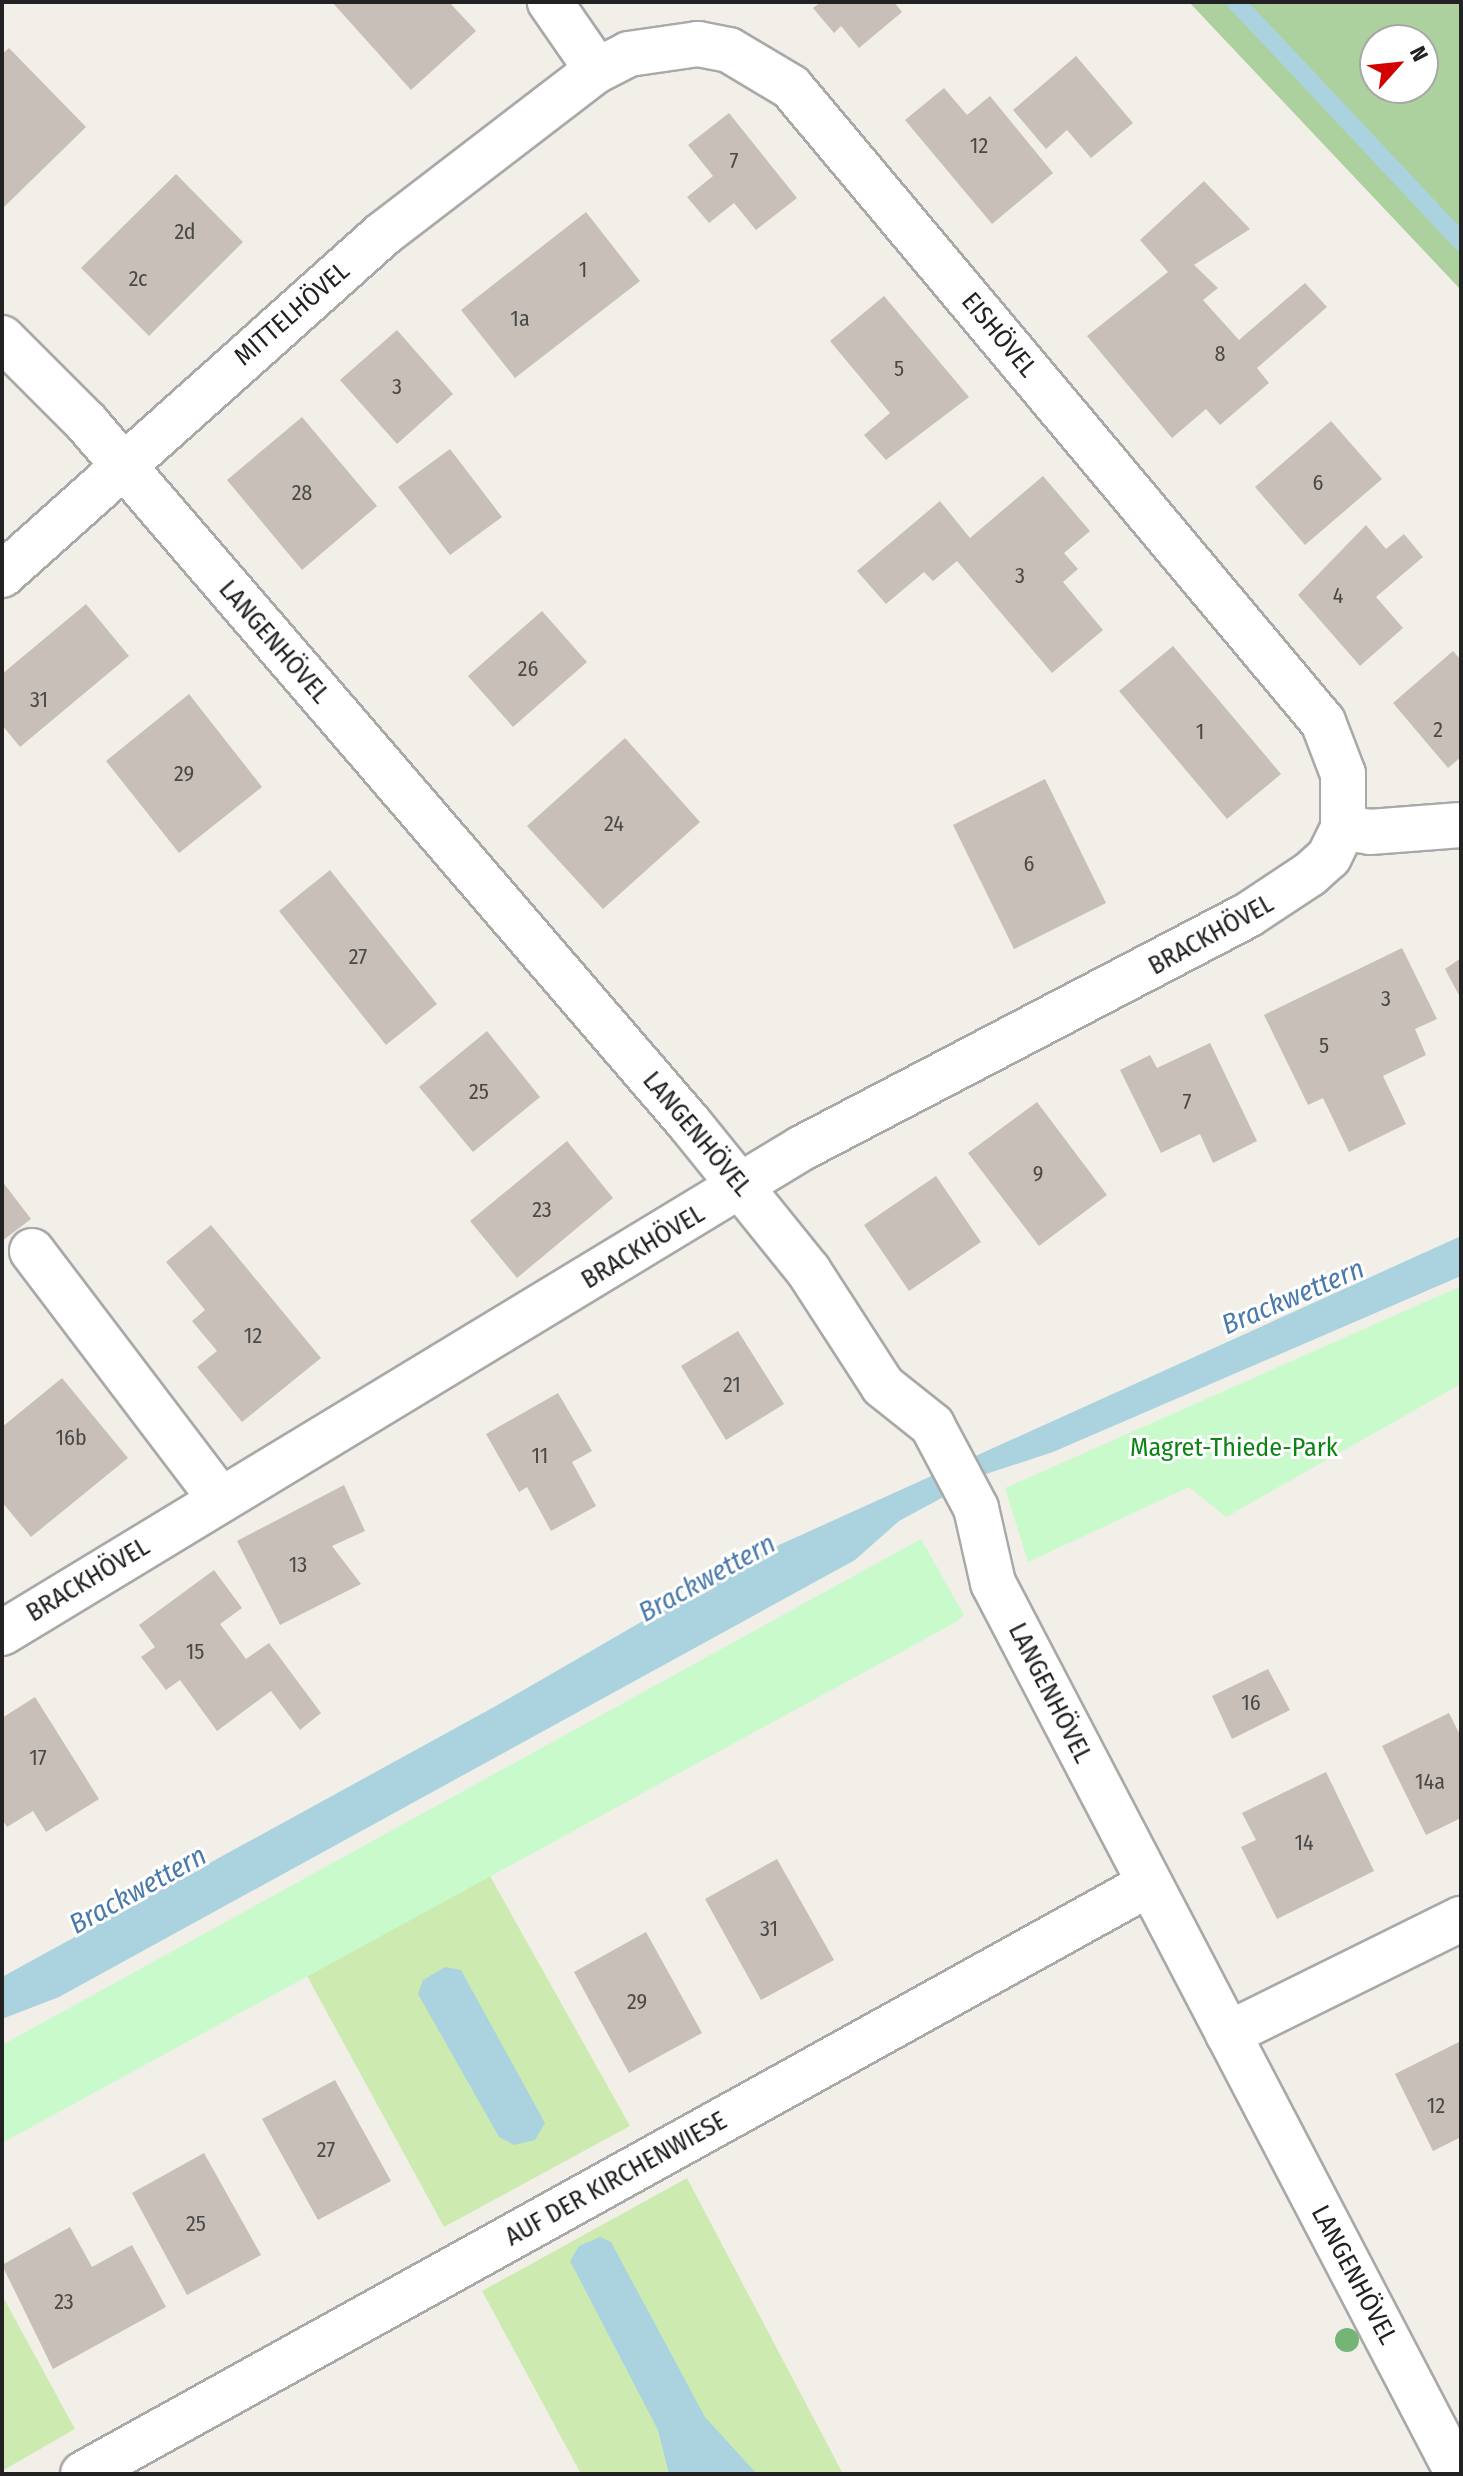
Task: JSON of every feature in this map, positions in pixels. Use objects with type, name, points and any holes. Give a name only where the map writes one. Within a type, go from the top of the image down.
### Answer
[{"type":"street","points":[[550,2],[597,70]]},
{"type":"street","name":"EISHÖVEL","points":[[597,70],[629,54],[698,44],[729,50],[791,87],[1323,722],[1343,774],[1343,828]]},
{"type":"street","name":"MITTELHÖVEL","points":[[2,575],[383,234],[597,70]]},
{"type":"street","name":"LANGENHÖVEL","points":[[2,338],[125,467],[741,1186],[808,1270],[883,1386],[932,1425],[976,1508],[993,1583],[1228,2034],[1448,2424],[1458,2474]]},
{"type":"street","points":[[1343,828],[1370,832],[1461,825]]},
{"type":"street","name":"BRACKHÖVEL","points":[[2,1633],[802,1148],[1248,915],[1310,874],[1329,857],[1343,828]]},
{"type":"street","points":[[32,1251],[220,1499]]},
{"type":"street","name":"AUF DER KIRCHENWIESE","points":[[83,2474],[1149,1884]]},
{"type":"street","points":[[1228,2034],[1461,1919]]},
{"type":"green space","points":[[1189,2],[1461,2],[1461,290]]},
{"type":"green space","name":"Magret-Thiede-Park","points":[[1461,1286],[1461,1384],[1226,1517],[1189,1487],[1028,1562],[1005,1488]]},
{"type":"green space","points":[[921,1539],[964,1615],[956,1622],[2,2143],[2,2045]]},
{"type":"green space","points":[[490,1876],[630,2126],[444,2227],[307,1976]]},
{"type":"green space","points":[[687,2178],[843,2474],[581,2474],[482,2291]]},
{"type":"green space","points":[[2,2295],[75,2429],[2,2471]]},
{"type":"water","points":[[1461,1236],[1461,1276],[1053,1452],[986,1474],[899,1521],[855,1560],[59,1997],[2,2019],[2,1977],[494,1707],[757,1555]]},
{"type":"water","points":[[445,1967],[461,1970],[545,2123],[535,2140],[514,2145],[499,2137],[418,1994],[423,1980]]},
{"type":"water","points":[[600,2237],[611,2242],[705,2417],[757,2474],[669,2474],[658,2430],[570,2261],[579,2246]]},
{"type":"building","points":[[332,2],[449,2],[476,31],[411,90]]},
{"type":"building","points":[[821,2],[894,2],[902,12],[859,48],[841,26],[834,33],[813,8]]},
{"type":"building","points":[[9,48],[86,127],[4,207],[2,54]]},
{"type":"building","points":[[1076,56],[1133,123],[1091,158],[1067,130],[1046,149],[1013,110]]},
{"type":"building","points":[[944,88],[967,115],[990,96],[1053,173],[992,224],[905,120]]},
{"type":"building","points":[[729,113],[797,198],[756,230],[734,203],[709,223],[687,197],[713,176],[688,145]]},
{"type":"building","points":[[176,174],[243,242],[149,336],[81,268]]},
{"type":"building","points":[[1204,181],[1250,229],[1194,265],[1218,288],[1203,300],[1239,340],[1305,283],[1327,307],[1257,368],[1269,383],[1220,425],[1206,409],[1172,438],[1087,336],[1168,272],[1140,240]]},
{"type":"building","points":[[586,212],[640,281],[515,378],[461,310]]},
{"type":"building","points":[[884,296],[969,397],[886,460],[864,435],[890,413],[830,341]]},
{"type":"building","points":[[397,330],[453,394],[397,444],[340,380]]},
{"type":"building","points":[[302,417],[377,506],[302,570],[227,480]]},
{"type":"building","points":[[1331,421],[1382,479],[1305,545],[1255,487]]},
{"type":"building","points":[[450,449],[502,517],[450,555],[398,487]]},
{"type":"building","points":[[1043,476],[1090,531],[1064,553],[1078,569],[1063,582],[1103,630],[1052,673],[957,561],[933,581],[924,572],[886,604],[857,571],[940,501],[970,538]]},
{"type":"building","points":[[1366,525],[1386,549],[1404,534],[1423,557],[1376,597],[1403,628],[1360,666],[1298,595]]},
{"type":"building","points":[[86,604],[129,656],[20,747],[2,725],[2,674]]},
{"type":"building","points":[[542,611],[587,662],[513,727],[468,676]]},
{"type":"building","points":[[1173,646],[1281,774],[1227,819],[1119,691]]},
{"type":"building","points":[[1453,651],[1461,660],[1461,757],[1448,768],[1393,703]]},
{"type":"building","points":[[189,694],[262,787],[179,853],[106,761]]},
{"type":"building","points":[[625,738],[700,822],[603,909],[527,826]]},
{"type":"building","points":[[1045,779],[1106,903],[1014,949],[953,825]]},
{"type":"building","points":[[330,870],[437,1004],[386,1045],[279,911]]},
{"type":"building","points":[[1402,948],[1437,1019],[1415,1029],[1426,1055],[1383,1076],[1406,1124],[1349,1152],[1323,1098],[1308,1105],[1264,1015]]},
{"type":"building","points":[[1461,958],[1461,999],[1445,969]]},
{"type":"building","points":[[487,1031],[540,1097],[473,1152],[419,1087]]},
{"type":"building","points":[[1210,1043],[1257,1141],[1213,1163],[1200,1134],[1161,1153],[1120,1070],[1150,1055],[1157,1068]]},
{"type":"building","points":[[1037,1102],[1107,1195],[1039,1246],[968,1153]]},
{"type":"building","points":[[567,1141],[613,1198],[517,1278],[470,1221]]},
{"type":"building","points":[[936,1176],[981,1242],[909,1291],[864,1225]]},
{"type":"building","points":[[2,1181],[31,1219],[2,1241]]},
{"type":"building","points":[[211,1225],[321,1358],[242,1422],[197,1367],[217,1351],[192,1321],[205,1310],[166,1262]]},
{"type":"building","points":[[738,1331],[784,1404],[726,1440],[681,1366]]},
{"type":"building","points":[[62,1378],[128,1458],[31,1537],[2,1502],[2,1427]]},
{"type":"building","points":[[558,1393],[592,1451],[572,1462],[596,1506],[551,1531],[527,1487],[519,1492],[486,1434]]},
{"type":"building","points":[[344,1485],[365,1531],[332,1546],[361,1584],[280,1625],[237,1541]]},
{"type":"building","points":[[214,1570],[242,1608],[220,1624],[246,1659],[269,1643],[321,1713],[300,1730],[271,1691],[217,1731],[180,1680],[166,1690],[141,1657],[155,1647],[139,1625]]},
{"type":"building","points":[[1268,1669],[1290,1710],[1232,1739],[1212,1696]]},
{"type":"building","points":[[35,1697],[99,1799],[46,1832],[33,1811],[7,1827],[2,1819],[2,1718]]},
{"type":"building","points":[[1449,1713],[1461,1737],[1461,1818],[1426,1835],[1382,1746]]},
{"type":"building","points":[[1326,1772],[1374,1871],[1277,1919],[1241,1847],[1256,1840],[1242,1813]]},
{"type":"building","points":[[777,1859],[834,1960],[761,2000],[705,1899]]},
{"type":"building","points":[[646,1932],[702,2033],[629,2073],[574,1972]]},
{"type":"building","points":[[1459,2042],[1461,2137],[1433,2151],[1395,2074]]},
{"type":"building","points":[[335,2080],[391,2181],[318,2220],[262,2119]]},
{"type":"building","points":[[204,2153],[261,2255],[187,2295],[132,2193]]},
{"type":"building","points":[[70,2227],[92,2267],[132,2245],[166,2307],[53,2369],[2,2265]]},
{"type":"waterway","points":[[1236,2],[1461,242]]},
{"type":"water label","name":"Brackwettern","points":[[1293,1297]]},
{"type":"water label","name":"Brackwettern","points":[[707,1578]]},
{"type":"water label","name":"Brackwettern","points":[[138,1890]]}]
